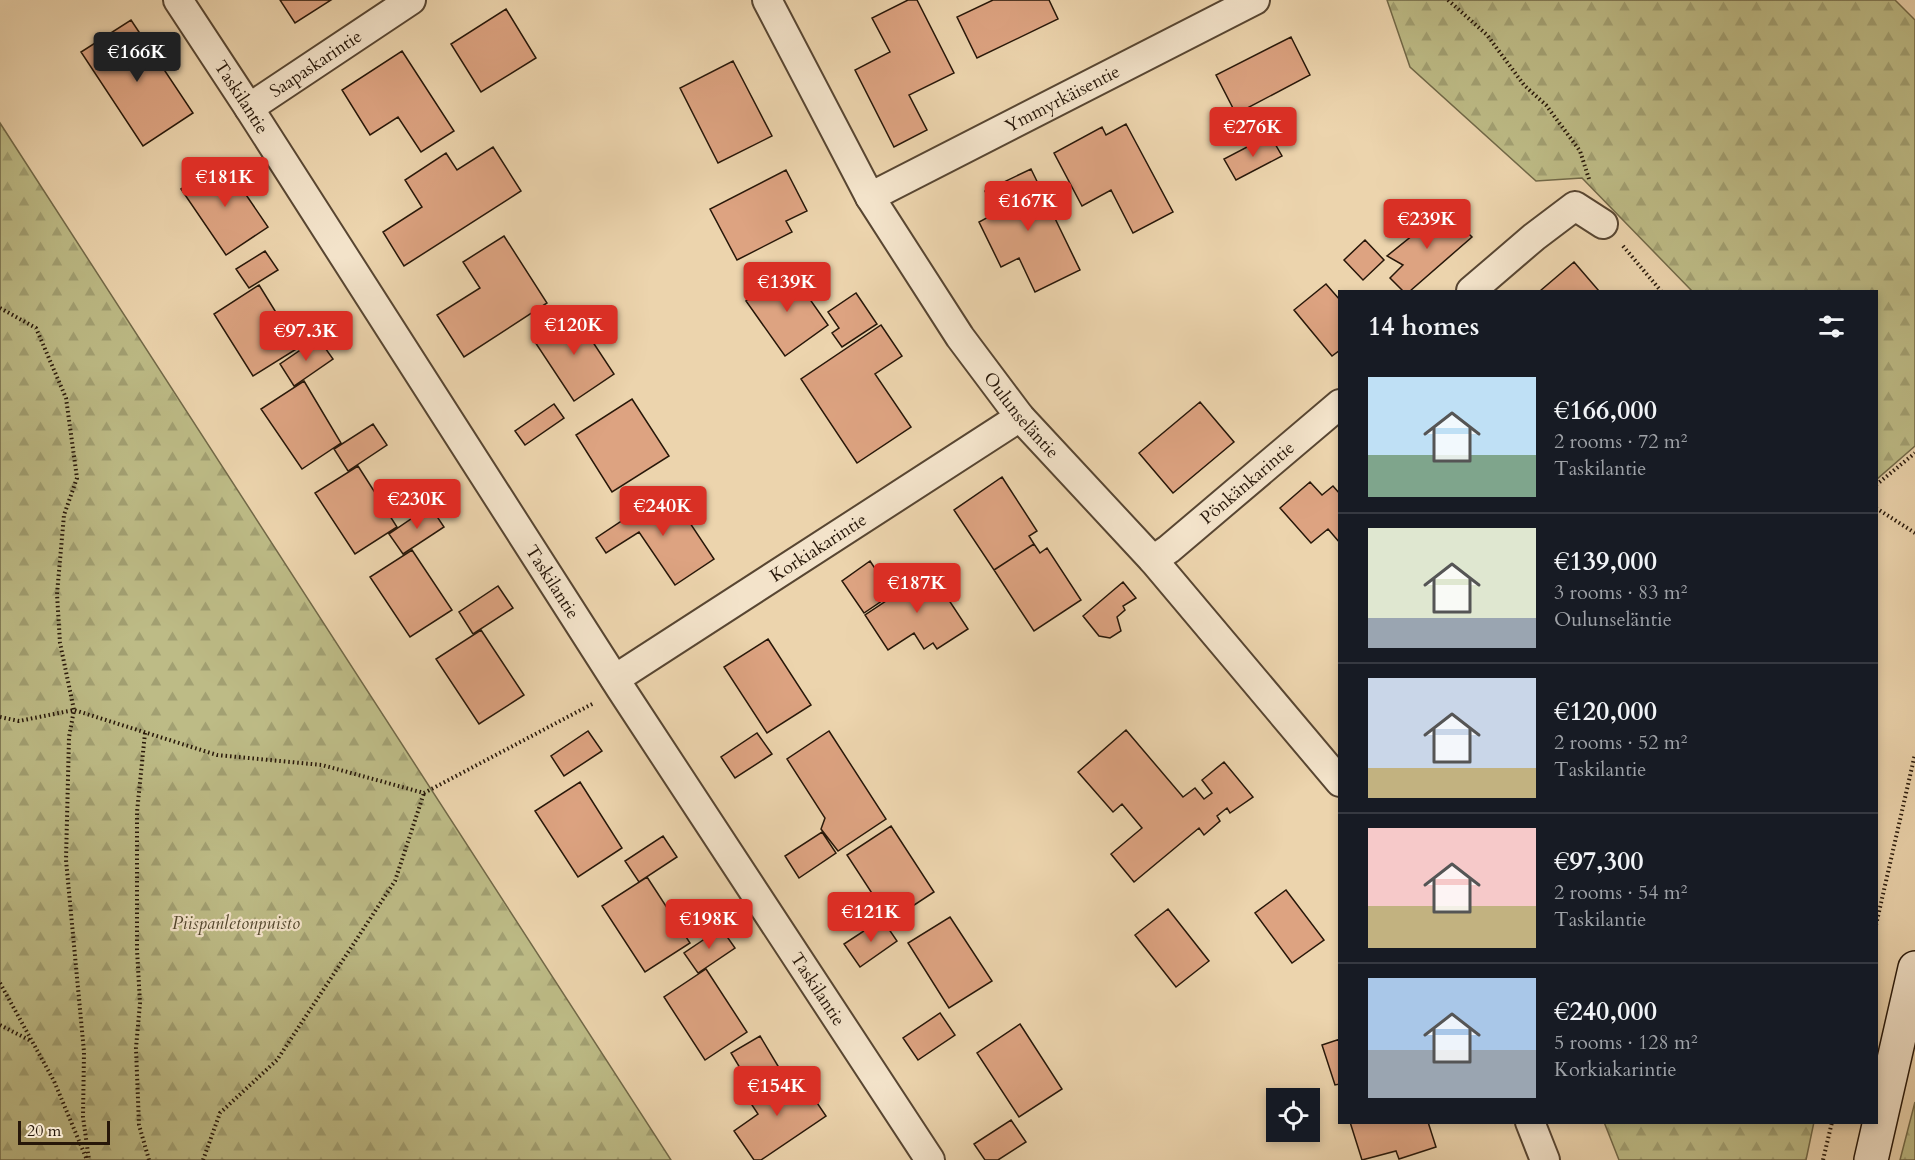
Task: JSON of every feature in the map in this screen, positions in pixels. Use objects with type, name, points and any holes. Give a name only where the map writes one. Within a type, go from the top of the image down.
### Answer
[{"type":"main road","points":[[1870,1160],[1915,968]]},
{"type":"street","name":"Taskilantie","points":[[178,0],[618,684],[930,1160]]},
{"type":"street","name":"Saapaskarintie","points":[[249,108],[411,0]]},
{"type":"street","name":"Oulunseläntie","points":[[767,0],[870,196],[960,338],[1020,417],[1153,560],[1338,780]]},
{"type":"street","name":"Ymmyrkäisentie","points":[[870,196],[1255,0]]},
{"type":"street","points":[[1472,290],[1534,237],[1575,206],[1604,224]]},
{"type":"street","name":"Pönkänkarintie","points":[[1153,560],[1169,549],[1338,406]]},
{"type":"street","name":"Korkiakarintie","points":[[618,684],[1020,417]]},
{"type":"street","points":[[1531,1124],[1545,1160]]},
{"type":"path","points":[[1448,0],[1487,35],[1524,85],[1546,105],[1580,151],[1604,224],[1660,290]]},
{"type":"path","points":[[0,308],[36,328],[66,398],[77,478],[64,515],[57,594],[60,643],[74,710],[69,737],[66,860],[84,1052],[83,1117],[88,1160]]},
{"type":"path","points":[[1878,483],[1915,453]]},
{"type":"path","points":[[1878,509],[1915,534]]},
{"type":"path","points":[[202,1160],[220,1113],[278,1060],[395,881],[424,793],[618,684]]},
{"type":"path","points":[[0,717],[19,721],[74,710],[217,755],[322,765],[424,793]]},
{"type":"path","points":[[145,733],[137,812],[136,950],[140,1003],[136,1048],[139,1125],[149,1160]]},
{"type":"path","points":[[1878,916],[1915,754]]},
{"type":"path","points":[[0,983],[54,1081],[88,1160]]},
{"type":"path","points":[[0,1025],[32,1041]]},
{"type":"path","points":[[1823,1160],[1832,1124]]},
{"type":"green space","points":[[1387,0],[1895,0],[1915,20],[1915,446],[1878,478],[1878,290],[1691,290],[1582,178],[1536,181],[1410,67]]},
{"type":"green space","name":"Piispanletonpuisto","points":[[0,123],[671,1160],[0,1160]]},
{"type":"green space","points":[[1915,1102],[1915,1160],[1900,1160]]},
{"type":"green space","points":[[1605,1124],[1814,1124],[1806,1160],[1619,1160]]},
{"type":"building","points":[[280,0],[331,0],[295,23]]},
{"type":"building","points":[[908,0],[917,0],[954,73],[909,95],[927,130],[894,147],[855,70],[890,52],[872,18]]},
{"type":"building","points":[[993,0],[1049,0],[1058,19],[977,58],[957,17]]},
{"type":"building","points":[[506,9],[536,58],[481,92],[451,44]]},
{"type":"building","points":[[131,20],[193,113],[143,146],[81,52]]},
{"type":"building","points":[[1291,37],[1310,75],[1236,114],[1216,75]]},
{"type":"building","points":[[402,51],[454,131],[421,152],[398,117],[370,135],[342,90]]},
{"type":"building","points":[[733,61],[772,136],[718,163],[680,88]]},
{"type":"building","points":[[1126,124],[1173,212],[1133,233],[1111,190],[1082,206],[1054,153],[1102,127],[1106,135]]},
{"type":"building","points":[[1270,135],[1282,156],[1236,180],[1224,159]]},
{"type":"building","points":[[493,147],[521,191],[404,266],[383,232],[422,207],[405,180],[446,153],[457,170]]},
{"type":"building","points":[[223,161],[268,227],[226,255],[181,189]]},
{"type":"building","points":[[1031,169],[1080,270],[1035,292],[1019,258],[1001,267],[979,222],[996,213],[985,191]]},
{"type":"building","points":[[786,170],[807,211],[786,221],[792,232],[737,260],[710,209]]},
{"type":"building","points":[[1444,210],[1472,237],[1411,290],[1402,290],[1390,278],[1403,265],[1387,256]]},
{"type":"building","points":[[504,236],[547,303],[464,357],[437,315],[480,288],[463,262]]},
{"type":"building","points":[[1365,240],[1384,260],[1363,280],[1344,260]]},
{"type":"building","points":[[265,251],[278,270],[249,288],[236,269]]},
{"type":"building","points":[[1574,262],[1598,290],[1541,290]]},
{"type":"building","points":[[790,271],[828,325],[785,356],[746,301]]},
{"type":"building","points":[[1326,284],[1338,298],[1338,352],[1332,356],[1294,310]]},
{"type":"building","points":[[259,285],[298,348],[253,376],[214,314]]},
{"type":"building","points":[[856,293],[877,324],[842,347],[832,333],[839,328],[828,312]]},
{"type":"building","points":[[573,312],[614,374],[574,401],[533,339]]},
{"type":"building","points":[[881,325],[902,356],[875,374],[911,427],[857,463],[801,379]]},
{"type":"building","points":[[318,338],[333,359],[294,386],[280,364]]},
{"type":"building","points":[[304,381],[341,443],[302,469],[261,409]]},
{"type":"building","points":[[632,399],[669,456],[612,492],[576,435]]},
{"type":"building","points":[[1200,402],[1234,442],[1173,493],[1139,453]]},
{"type":"building","points":[[554,404],[564,418],[525,445],[515,431]]},
{"type":"building","points":[[373,424],[387,445],[348,471],[334,449]]},
{"type":"building","points":[[358,466],[397,527],[355,554],[315,493]]},
{"type":"building","points":[[1002,477],[1037,531],[1029,536],[1034,544],[994,570],[954,510]]},
{"type":"building","points":[[1310,482],[1322,495],[1333,486],[1338,492],[1338,541],[1328,529],[1311,543],[1280,508]]},
{"type":"building","points":[[668,490],[714,559],[675,585],[639,532],[606,553],[596,538]]},
{"type":"building","points":[[430,506],[444,527],[403,554],[389,534]]},
{"type":"building","points":[[1034,544],[1040,553],[1047,548],[1081,600],[1034,631],[994,570]]},
{"type":"building","points":[[412,550],[452,610],[410,637],[370,577]]},
{"type":"building","points":[[870,561],[892,594],[864,613],[842,581]]},
{"type":"building","points":[[927,567],[968,629],[937,649],[933,643],[924,649],[914,633],[888,650],[865,615],[898,593],[895,588]]},
{"type":"building","points":[[1123,582],[1136,598],[1123,606],[1125,610],[1117,617],[1121,631],[1110,638],[1099,636],[1083,616]]},
{"type":"building","points":[[498,586],[513,608],[473,634],[459,612]]},
{"type":"building","points":[[481,630],[524,695],[479,724],[436,659]]},
{"type":"building","points":[[768,639],[811,705],[767,733],[724,667]]},
{"type":"building","points":[[1126,730],[1183,797],[1195,788],[1204,799],[1212,793],[1202,780],[1224,762],[1253,797],[1230,813],[1227,808],[1217,816],[1220,821],[1204,835],[1199,828],[1134,882],[1111,854],[1142,828],[1122,804],[1113,812],[1078,772]]},
{"type":"building","points":[[588,731],[602,751],[564,776],[551,756]]},
{"type":"building","points":[[829,731],[886,819],[838,851],[821,829],[825,818],[787,759]]},
{"type":"building","points":[[757,733],[772,754],[735,778],[721,757]]},
{"type":"building","points":[[580,782],[622,848],[578,877],[535,811]]},
{"type":"building","points":[[891,826],[934,892],[890,921],[847,855]]},
{"type":"building","points":[[822,832],[836,853],[799,878],[785,856]]},
{"type":"building","points":[[663,836],[677,857],[639,882],[625,861]]},
{"type":"building","points":[[647,877],[690,943],[645,972],[602,906]]},
{"type":"building","points":[[1286,890],[1324,940],[1292,963],[1255,913]]},
{"type":"building","points":[[1168,909],[1209,961],[1176,987],[1135,935]]},
{"type":"building","points":[[950,917],[992,981],[949,1008],[908,943]]},
{"type":"building","points":[[882,919],[897,941],[860,967],[844,944]]},
{"type":"building","points":[[721,928],[735,948],[698,973],[684,953]]},
{"type":"building","points":[[706,969],[747,1032],[705,1060],[664,997]]},
{"type":"building","points":[[940,1013],[955,1035],[918,1060],[903,1038]]},
{"type":"building","points":[[1020,1024],[1062,1089],[1019,1117],[977,1053]]},
{"type":"building","points":[[760,1036],[778,1066],[749,1083],[731,1053]]},
{"type":"building","points":[[1338,1040],[1338,1084],[1335,1085],[1322,1045]]},
{"type":"building","points":[[783,1071],[801,1096],[809,1091],[826,1116],[761,1160],[754,1160],[734,1131],[758,1114],[746,1096]]},
{"type":"building","points":[[1011,1120],[1026,1142],[998,1160],[985,1160],[974,1144]]},
{"type":"building","points":[[1351,1124],[1429,1124],[1436,1147],[1399,1159],[1396,1151],[1362,1160]]}]
